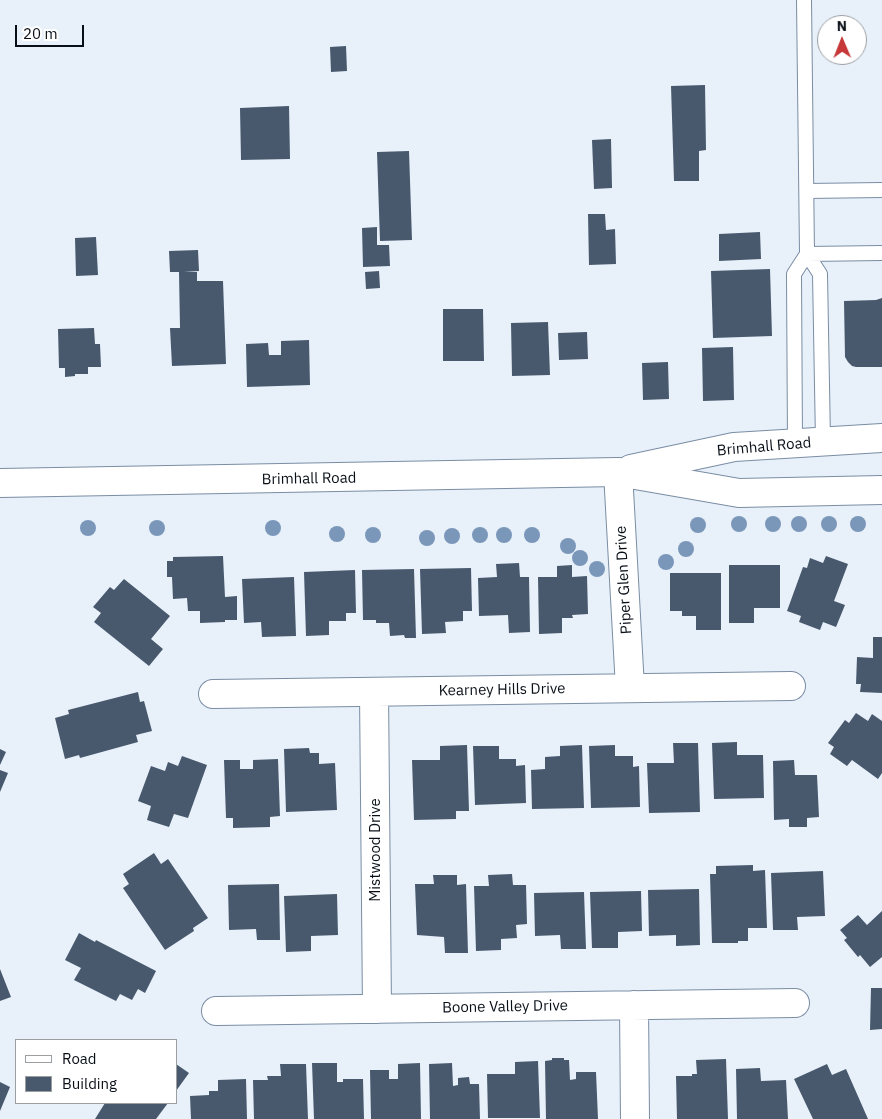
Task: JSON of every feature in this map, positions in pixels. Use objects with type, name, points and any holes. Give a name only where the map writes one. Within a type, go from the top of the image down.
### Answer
[{"type":"street","name":"Brimhall Road","points":[[618,472],[734,447],[882,438]]},
{"type":"street","name":"Brimhall Road","points":[[0,483],[618,472],[739,492],[874,488]]},
{"type":"street","name":"Piper Glen Drive","points":[[618,472],[630,688]]},
{"type":"street","name":"Kearney Hills Drive","points":[[213,694],[791,686]]},
{"type":"street","name":"Mistwood Drive","points":[[374,692],[377,1008]]},
{"type":"street","name":"Boone Valley Drive","points":[[216,1011],[795,1003]]},
{"type":"street","points":[[634,1005],[635,1119]]},
{"type":"lane","points":[[804,0],[807,254],[820,274],[823,441]]},
{"type":"lane","points":[[807,191],[882,190]]},
{"type":"lane","points":[[807,254],[882,253]]},
{"type":"lane","points":[[795,443],[794,274],[807,254]]},
{"type":"building","points":[[346,46],[347,71],[331,72],[330,47]]},
{"type":"building","points":[[705,85],[706,150],[699,151],[699,181],[674,181],[671,86]]},
{"type":"building","points":[[289,106],[290,159],[241,160],[240,108]]},
{"type":"building","points":[[611,139],[612,188],[594,189],[592,140]]},
{"type":"building","points":[[409,151],[412,240],[380,241],[377,152]]},
{"type":"building","points":[[588,214],[605,214],[606,230],[615,229],[616,264],[589,265]]},
{"type":"building","points":[[377,227],[377,245],[389,245],[390,266],[363,267],[362,228]]},
{"type":"building","points":[[760,232],[761,259],[719,261],[719,234]]},
{"type":"building","points":[[96,237],[98,275],[76,276],[75,238]]},
{"type":"building","points":[[198,250],[199,271],[184,272],[197,272],[197,281],[223,281],[226,364],[172,366],[170,328],[180,328],[179,272],[170,272],[169,251]]},
{"type":"building","points":[[770,269],[772,336],[713,338],[711,271]]},
{"type":"building","points":[[379,271],[380,288],[366,289],[365,272]]},
{"type":"building","points":[[882,298],[882,367],[852,366],[845,357],[844,301],[876,300]]},
{"type":"building","points":[[443,309],[483,309],[484,361],[443,361]]},
{"type":"building","points":[[548,322],[550,375],[512,376],[511,323]]},
{"type":"building","points":[[94,328],[95,344],[100,344],[101,367],[88,367],[88,374],[75,374],[75,376],[65,377],[65,368],[59,368],[58,329]]},
{"type":"building","points":[[587,332],[588,359],[559,360],[558,333]]},
{"type":"building","points":[[309,340],[310,385],[247,387],[246,344],[268,343],[269,355],[281,355],[281,341]]},
{"type":"building","points":[[733,347],[734,400],[703,401],[702,348]]},
{"type":"building","points":[[668,362],[669,399],[643,400],[642,363]]},
{"type":"building","points":[[223,556],[225,597],[237,596],[237,620],[200,623],[200,611],[188,611],[187,598],[173,599],[172,577],[167,577],[167,561],[173,561],[173,557]]},
{"type":"building","points":[[826,556],[848,564],[834,601],[845,605],[836,627],[823,622],[820,630],[799,622],[801,616],[787,611],[803,567],[807,568],[810,558],[823,563]]},
{"type":"building","points":[[519,563],[520,577],[529,577],[530,632],[509,633],[508,615],[479,616],[478,578],[497,577],[496,564]]},
{"type":"building","points":[[572,565],[572,577],[587,576],[588,614],[572,615],[573,618],[562,618],[562,633],[539,634],[538,577],[557,577],[557,566]]},
{"type":"building","points":[[729,565],[780,565],[780,608],[754,608],[754,623],[729,623]]},
{"type":"building","points":[[471,568],[472,611],[463,611],[463,621],[445,622],[446,633],[422,634],[420,569]]},
{"type":"building","points":[[414,569],[416,638],[405,638],[404,635],[390,636],[389,623],[363,620],[362,570]]},
{"type":"building","points":[[355,570],[356,613],[346,613],[346,621],[329,621],[329,635],[306,636],[304,572]]},
{"type":"building","points":[[670,573],[721,573],[721,630],[696,630],[696,616],[682,616],[682,611],[670,611]]},
{"type":"building","points":[[294,577],[296,636],[262,637],[261,622],[244,623],[242,579]]},
{"type":"building","points":[[124,579],[170,616],[151,639],[163,649],[149,666],[94,622],[101,613],[93,607],[110,587],[114,590]]},
{"type":"building","points":[[873,637],[882,637],[882,693],[860,692],[861,684],[856,684],[857,657],[873,658]]},
{"type":"building","points":[[138,692],[140,702],[144,701],[152,731],[136,735],[138,742],[80,758],[79,755],[65,759],[55,718],[69,714],[68,710]]},
{"type":"building","points":[[856,713],[868,721],[872,714],[882,721],[882,773],[878,779],[852,760],[847,766],[830,754],[834,747],[828,743],[845,720],[849,723]]},
{"type":"building","points":[[737,742],[737,755],[763,755],[764,798],[714,799],[712,743]]},
{"type":"building","points":[[673,743],[698,743],[700,812],[649,813],[647,763],[674,763]]},
{"type":"building","points":[[467,745],[469,811],[456,811],[456,819],[414,820],[412,760],[440,760],[440,746]]},
{"type":"building","points":[[582,745],[584,808],[532,809],[531,770],[545,769],[545,757],[560,756],[560,746]]},
{"type":"building","points":[[615,745],[615,756],[633,756],[633,767],[639,766],[640,807],[591,808],[589,746]]},
{"type":"building","points":[[473,746],[499,746],[499,759],[516,759],[516,766],[525,765],[526,803],[475,805]]},
{"type":"building","points":[[309,748],[310,753],[319,753],[319,764],[335,763],[337,810],[286,812],[284,749]]},
{"type":"building","points":[[0,749],[6,752],[0,765]]},
{"type":"building","points":[[182,756],[207,765],[188,818],[174,814],[169,827],[147,820],[151,806],[138,801],[151,766],[165,771],[168,762],[178,766]]},
{"type":"building","points":[[278,759],[280,816],[270,817],[270,827],[233,828],[233,818],[226,818],[224,760],[240,760],[240,769],[253,769],[253,760]]},
{"type":"building","points":[[794,760],[795,775],[817,775],[819,817],[807,818],[807,827],[789,827],[789,819],[774,820],[773,761]]},
{"type":"building","points":[[0,770],[8,773],[0,792]]},
{"type":"building","points":[[154,853],[161,864],[168,859],[208,918],[193,928],[194,931],[165,950],[123,888],[129,884],[123,874]]},
{"type":"building","points":[[753,865],[753,871],[765,870],[767,928],[748,928],[748,941],[712,943],[710,874],[716,874],[716,866]]},
{"type":"building","points":[[823,871],[825,916],[797,917],[798,930],[773,930],[771,873]]},
{"type":"building","points":[[512,874],[513,885],[526,885],[527,924],[516,925],[517,938],[501,939],[501,950],[476,951],[474,886],[489,886],[488,875]]},
{"type":"building","points":[[433,875],[457,875],[457,885],[466,884],[468,953],[445,953],[444,937],[417,935],[415,884],[434,884]]},
{"type":"building","points":[[279,884],[280,940],[257,940],[256,929],[229,930],[228,885]]},
{"type":"building","points":[[699,889],[700,945],[676,946],[676,935],[649,936],[648,890]]},
{"type":"building","points":[[641,891],[642,931],[618,932],[618,948],[592,948],[590,892]]},
{"type":"building","points":[[584,892],[586,949],[561,949],[560,935],[535,936],[534,893]]},
{"type":"building","points":[[337,894],[338,935],[311,936],[311,951],[286,952],[284,896]]},
{"type":"building","points":[[882,911],[882,957],[870,967],[860,955],[858,957],[844,940],[847,938],[840,930],[858,915],[867,925]]},
{"type":"building","points":[[79,933],[156,971],[145,993],[138,989],[132,1000],[120,994],[116,1001],[74,980],[81,968],[65,960]]},
{"type":"building","points":[[0,969],[11,997],[0,1001]]},
{"type":"building","points":[[871,988],[882,988],[882,1029],[870,1030]]},
{"type":"building","points":[[552,1058],[569,1060],[570,1080],[576,1079],[576,1072],[596,1072],[598,1119],[546,1119],[545,1061],[552,1060]]},
{"type":"building","points":[[726,1059],[728,1119],[677,1119],[676,1076],[692,1076],[692,1074],[697,1074],[696,1060]]},
{"type":"building","points":[[538,1061],[540,1118],[488,1118],[487,1074],[515,1074],[515,1062]]},
{"type":"building","points":[[312,1063],[337,1063],[337,1082],[343,1082],[343,1079],[363,1079],[364,1119],[314,1119]]},
{"type":"building","points":[[420,1063],[421,1119],[371,1119],[370,1070],[389,1070],[389,1079],[398,1079],[398,1064]]},
{"type":"building","points":[[452,1063],[453,1086],[458,1085],[458,1078],[469,1077],[470,1084],[479,1084],[480,1119],[430,1119],[429,1064]]},
{"type":"building","points":[[280,1064],[306,1064],[308,1119],[254,1119],[253,1080],[268,1080],[267,1076],[281,1076]]},
{"type":"building","points":[[827,1064],[832,1075],[846,1069],[868,1119],[813,1119],[794,1079]]},
{"type":"building","points":[[178,1065],[189,1073],[178,1088]]},
{"type":"building","points":[[760,1068],[761,1081],[786,1080],[788,1119],[737,1119],[736,1069]]},
{"type":"building","points":[[246,1079],[247,1119],[191,1119],[190,1096],[209,1095],[209,1091],[218,1091],[218,1080]]},
{"type":"building","points":[[0,1082],[10,1087],[0,1111]]},
{"type":"building","points":[[104,1104],[167,1104],[156,1119],[95,1119]]}]
